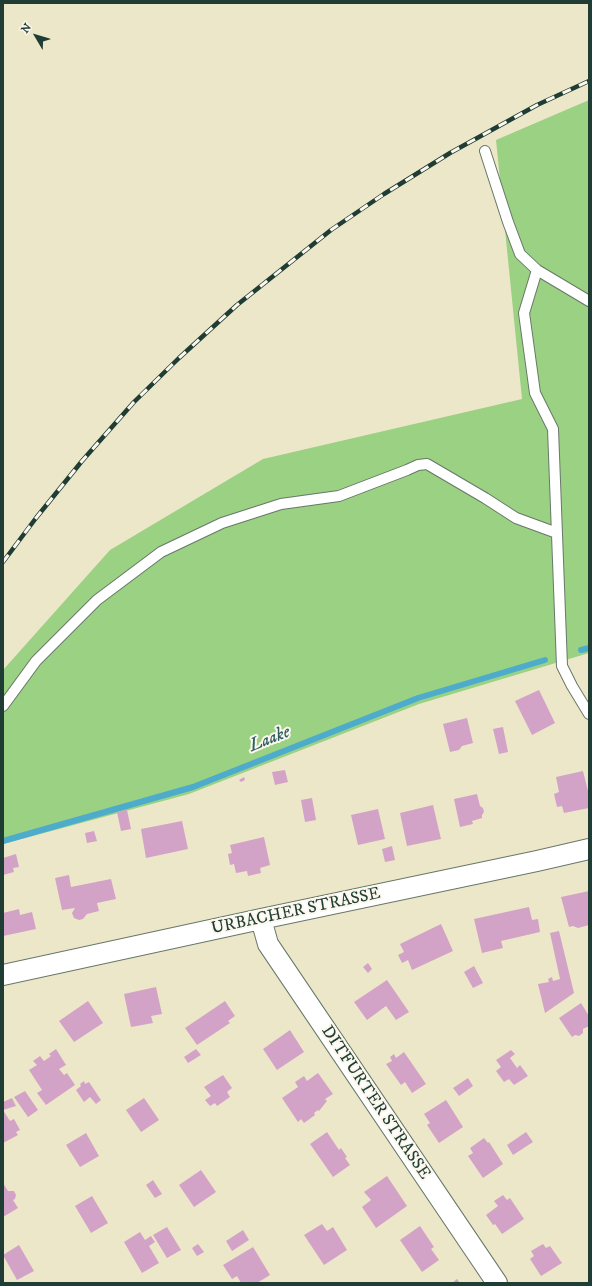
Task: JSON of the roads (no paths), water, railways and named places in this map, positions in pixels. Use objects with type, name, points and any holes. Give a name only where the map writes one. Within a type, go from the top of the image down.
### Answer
[{"type":"street","name":"URBACHER STRASSE","points":[[3,975],[589,849]]},
{"type":"street","name":"DITFURTER STRASSE","points":[[261,919],[268,944],[497,1283]]},
{"type":"lane","points":[[485,151],[520,254],[537,270],[589,301]]},
{"type":"lane","points":[[537,270],[524,313],[535,393],[553,429],[562,666],[589,714]]},
{"type":"lane","points":[[3,706],[36,661],[97,600],[161,552],[222,523],[281,504],[339,496],[418,465],[427,464],[516,518],[557,533]]},
{"type":"waterway","name":"Laake","points":[[581,650],[589,648]]},
{"type":"waterway","name":"Laake","points":[[3,841],[193,787],[418,698],[545,660]]},
{"type":"railway","points":[[3,562],[82,461],[134,402],[237,305],[331,230],[384,194],[450,153],[537,105],[589,81]]}]
